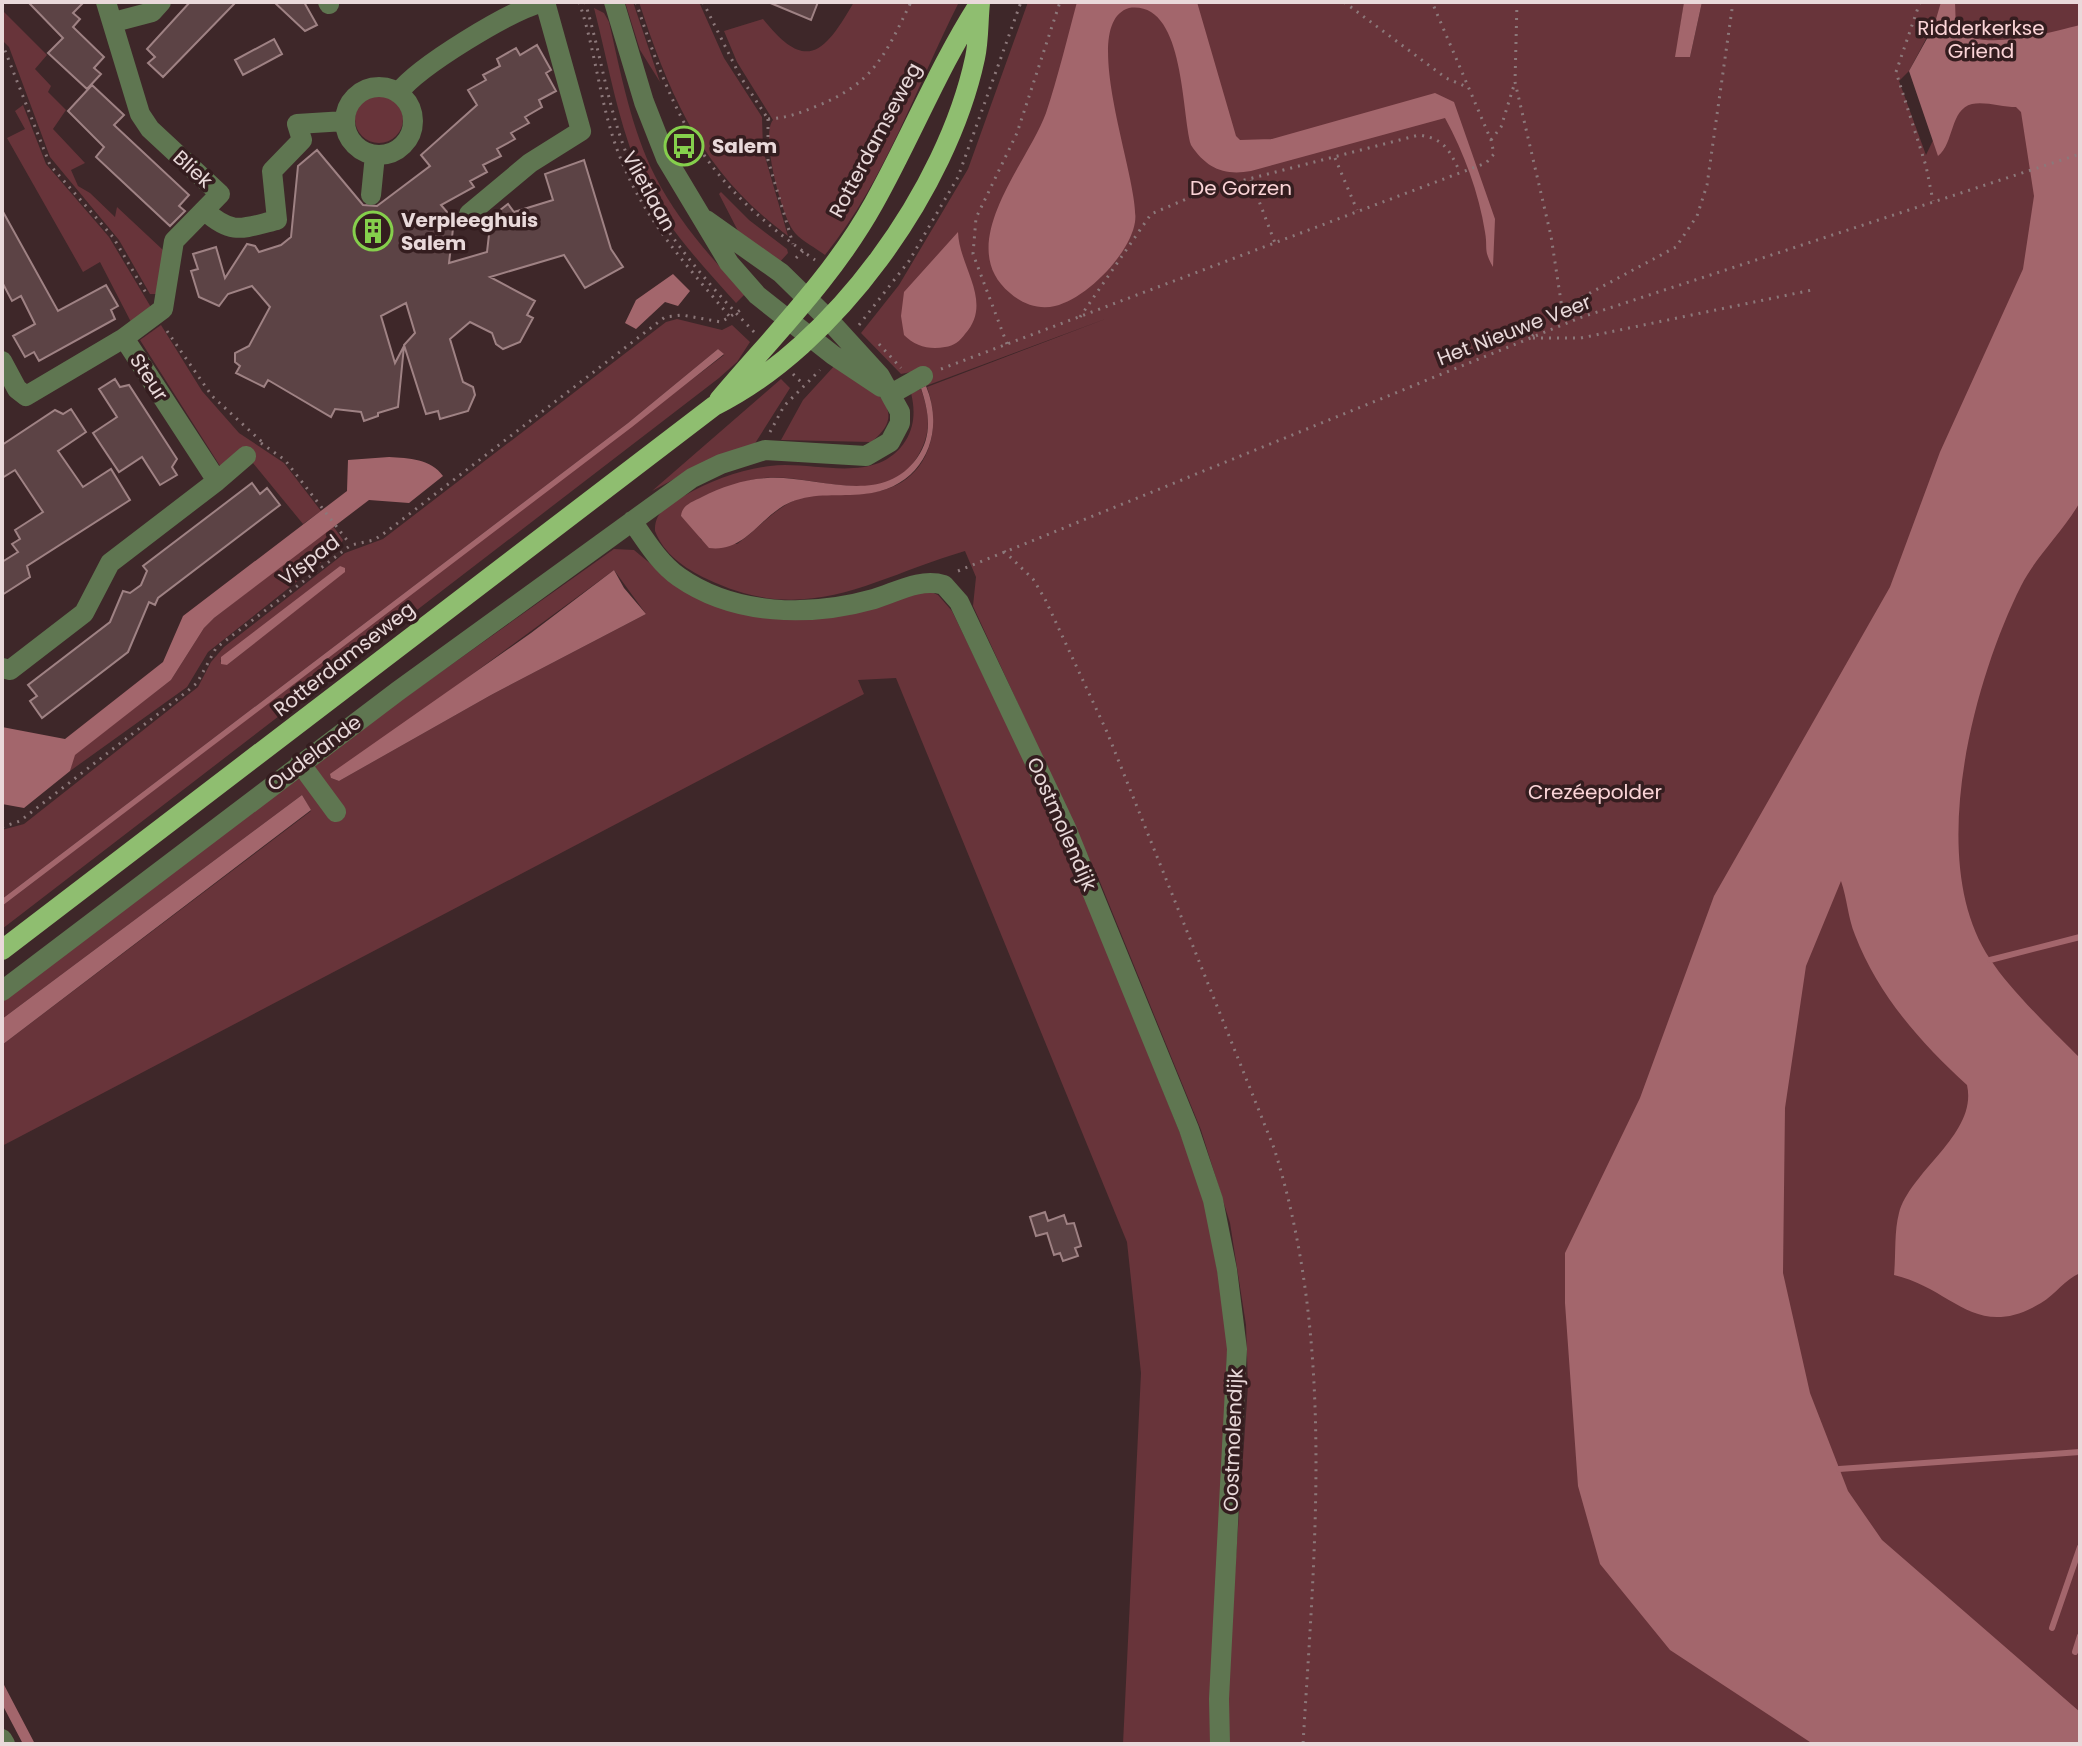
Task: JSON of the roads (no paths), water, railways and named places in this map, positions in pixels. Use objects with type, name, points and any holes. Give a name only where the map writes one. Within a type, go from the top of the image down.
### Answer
[{"type":"main road","name":"Rotterdamseweg","points":[[714,406],[808,299],[873,206],[949,50],[980,2]]},
{"type":"main road","name":"Rotterdamseweg","points":[[2,950],[714,406],[775,371],[875,266],[895,238],[933,167],[968,83],[976,55],[980,2]]},
{"type":"street","name":"Bliek","points":[[106,2],[140,114],[150,129],[220,194],[174,241],[163,309],[124,338]]},
{"type":"street","points":[[114,22],[152,12],[161,2]]},
{"type":"street","points":[[398,93],[407,81],[465,43],[530,5],[544,2],[581,131],[530,163],[469,214]]},
{"type":"street","name":"Vlietlaan","points":[[614,2],[644,102],[666,158],[706,220],[729,263],[745,282],[809,336]]},
{"type":"street","points":[[386,88],[398,93],[411,110],[411,133],[397,150],[375,155],[354,143],[345,121],[353,99],[363,91],[386,88]]},
{"type":"street","points":[[205,211],[222,227],[277,220],[272,171],[302,140],[297,124],[345,121]]},
{"type":"street","points":[[371,195],[375,155]]},
{"type":"street","name":"Vlietlaan","points":[[706,220],[781,273],[827,318]]},
{"type":"street","points":[[632,521],[692,478],[721,464],[765,450],[866,456],[879,452],[890,442],[900,423],[900,412],[891,394],[860,352],[827,318]]},
{"type":"street","points":[[809,336],[891,394]]},
{"type":"street","name":"Steur","points":[[2,361],[9,393],[26,396],[124,338],[217,481]]},
{"type":"street","points":[[891,394],[923,376]]},
{"type":"street","points":[[2,668],[10,670],[84,613],[110,563],[254,449]]},
{"type":"street","name":"Oudelande","points":[[2,991],[300,763],[632,521]]},
{"type":"street","name":"Oostmolendijk","points":[[632,521],[656,556],[678,576],[707,593],[741,605],[805,611],[838,608],[924,582],[944,585],[959,602],[1066,828],[1189,1129],[1213,1200],[1227,1270],[1237,1349],[1219,1699],[1220,1744]]},
{"type":"street","points":[[300,763],[336,812]]},
{"type":"waterway","points":[[1990,960],[2080,937]]},
{"type":"waterway","points":[[1839,1469],[2080,1452]]},
{"type":"waterway","points":[[2052,1628],[2080,1547]]},
{"type":"waterway","points":[[2075,1652],[2080,1636]]},
{"type":"place","name":"Salem","points":[[684,146]]},
{"type":"place","name":"Verpleeghuis Salem","points":[[373,231]]},
{"type":"park label","name":"Ridderkerkse Griend","points":[[1981,40]]},
{"type":"park label","name":"De Gorzen","points":[[1241,188]]},
{"type":"park label","name":"Crezéepolder","points":[[1595,792]]}]
